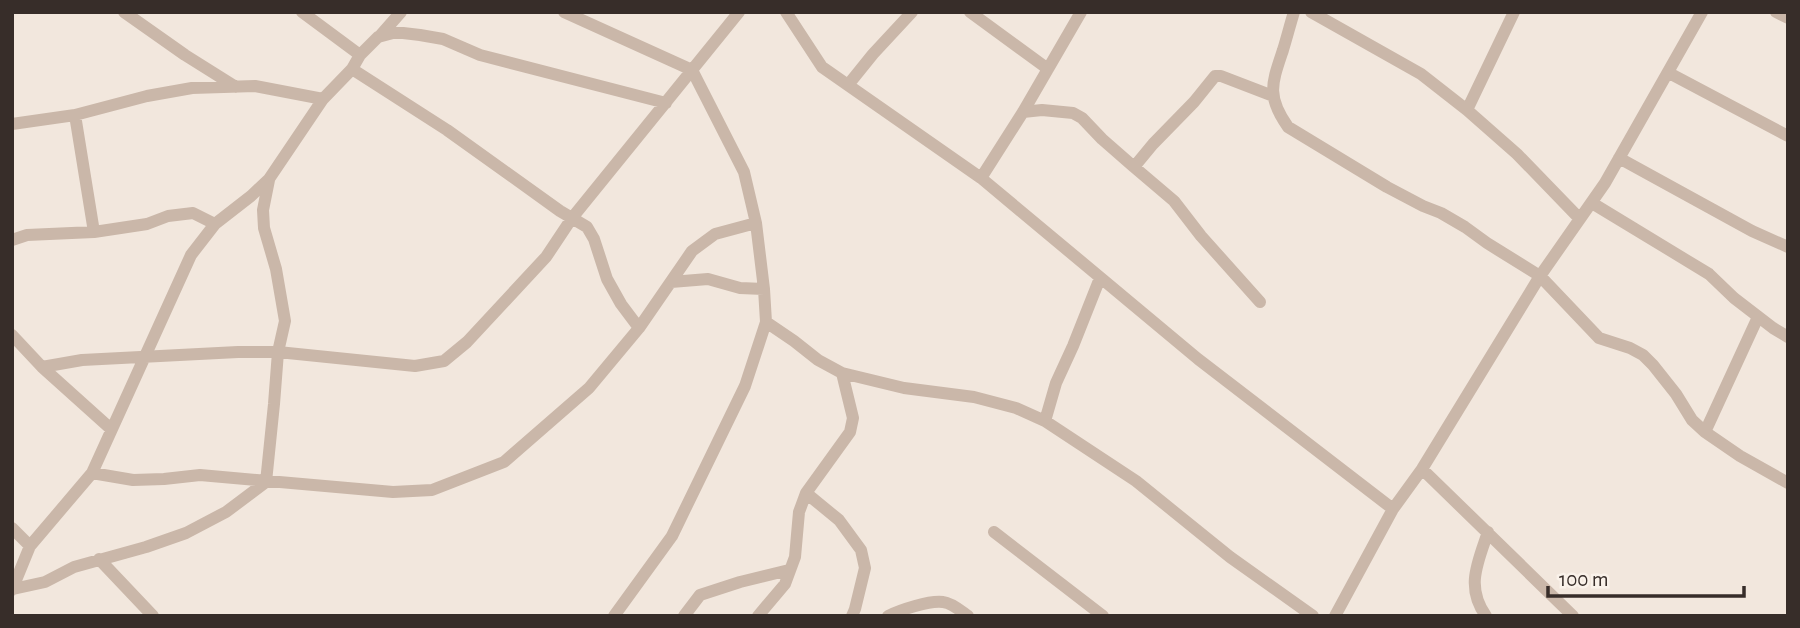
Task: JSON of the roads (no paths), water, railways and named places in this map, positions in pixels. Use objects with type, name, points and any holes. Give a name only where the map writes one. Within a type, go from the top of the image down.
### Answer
[{"type":"street","points":[[124,12],[237,87]]},
{"type":"street","points":[[302,12],[360,55]]},
{"type":"street","points":[[13,589],[30,546],[92,473],[191,255],[215,224],[269,179],[323,99],[401,12]]},
{"type":"street","points":[[564,12],[692,70],[744,172],[756,223],[764,289],[766,321],[745,386],[672,536],[614,616]]},
{"type":"street","points":[[42,367],[82,360],[238,352],[278,352],[415,366],[444,361],[467,342],[546,257],[572,218],[739,12]]},
{"type":"street","points":[[786,12],[822,67],[981,178],[1198,359],[1393,509]]},
{"type":"street","points":[[848,85],[912,12]]},
{"type":"street","points":[[970,12],[1048,69]]},
{"type":"street","points":[[981,178],[1082,12]]},
{"type":"street","points":[[1294,12],[1276,71],[1273,96],[1278,113],[1288,127],[1387,187],[1441,213],[1540,276],[1600,338],[1643,355],[1705,432],[1740,456],[1788,483]]},
{"type":"street","points":[[1311,12],[1421,74],[1517,154],[1579,218]]},
{"type":"street","points":[[1466,110],[1514,12]]},
{"type":"street","points":[[1335,616],[1393,509],[1422,469],[1540,276],[1592,203],[1702,12]]},
{"type":"street","points":[[1776,12],[1788,19]]},
{"type":"street","points":[[378,37],[403,33],[443,39],[480,55],[666,103]]},
{"type":"street","points":[[352,69],[447,130],[559,211],[587,227],[594,239],[607,279],[639,328]]},
{"type":"street","points":[[1669,73],[1788,136]]},
{"type":"street","points":[[1134,167],[1215,76],[1273,96]]},
{"type":"street","points":[[12,124],[75,115],[146,96],[192,88],[255,86],[323,99]]},
{"type":"street","points":[[1023,111],[1058,110],[1082,118],[1102,139],[1174,201],[1201,236],[1260,302]]},
{"type":"street","points":[[75,115],[94,232]]},
{"type":"street","points":[[1619,158],[1752,231],[1788,247]]},
{"type":"street","points":[[13,589],[45,582],[74,567],[186,533],[226,512],[266,482],[278,352],[285,321],[276,269],[264,228],[263,210],[269,179]]},
{"type":"street","points":[[1592,203],[1709,274],[1734,298],[1788,337]]},
{"type":"street","points":[[12,240],[27,235],[94,232],[147,224],[168,216],[193,213],[215,224]]},
{"type":"street","points":[[92,473],[133,480],[164,480],[200,475],[393,492],[432,490],[504,462],[589,388],[639,328],[692,251],[715,234],[756,223]]},
{"type":"street","points":[[1045,421],[1055,383],[1100,278]]},
{"type":"street","points":[[671,282],[708,279],[740,288],[764,289]]},
{"type":"street","points":[[1705,432],[1758,317]]},
{"type":"street","points":[[766,321],[818,360],[842,373],[904,388],[974,397],[1016,408],[1045,421],[1136,481],[1230,557],[1313,616]]},
{"type":"street","points":[[12,335],[42,367],[111,429]]},
{"type":"street","points":[[758,616],[785,584],[795,558],[799,512],[806,493],[850,432],[853,418],[842,373]]},
{"type":"street","points":[[1422,469],[1573,616]]},
{"type":"street","points":[[806,493],[839,520],[861,550],[864,568],[852,616]]},
{"type":"street","points":[[12,528],[30,546]]},
{"type":"street","points":[[994,532],[1103,616]]},
{"type":"street","points":[[1486,616],[1474,592],[1475,572],[1488,532]]},
{"type":"street","points":[[99,559],[153,616]]},
{"type":"street","points":[[684,616],[700,595],[789,570]]},
{"type":"street","points":[[888,616],[900,610],[938,602],[952,605],[968,616]]}]
